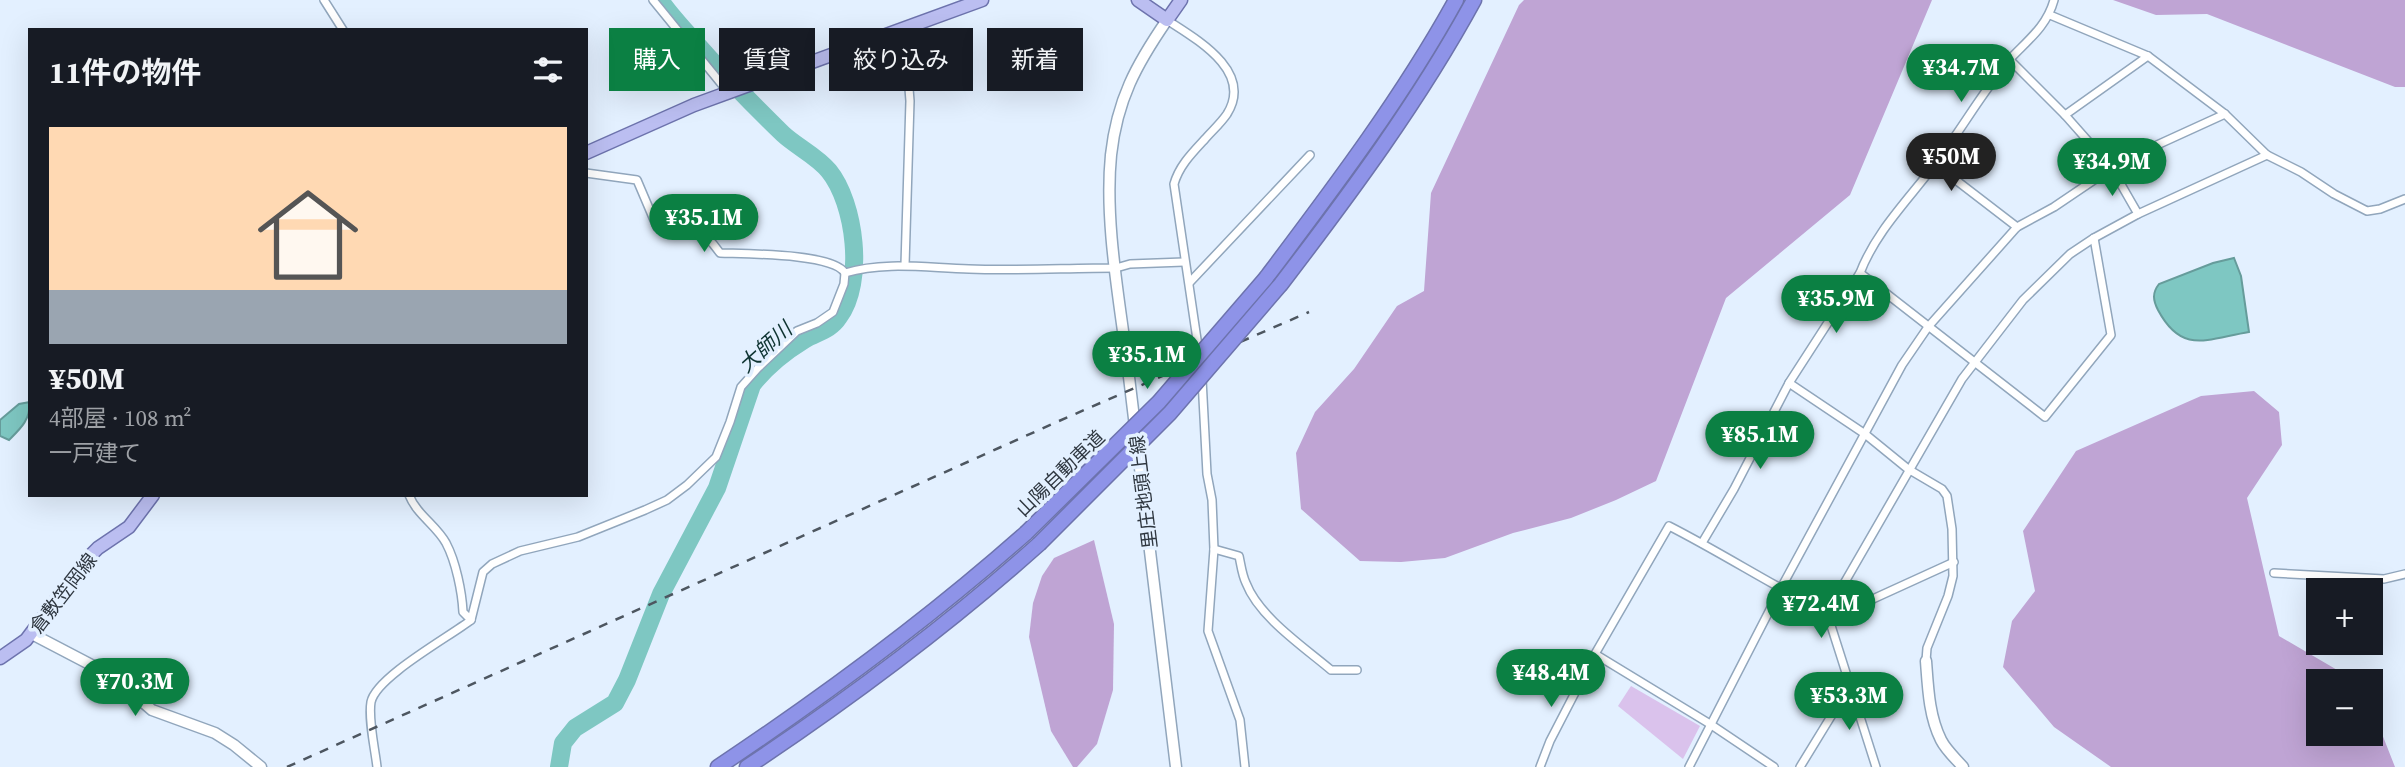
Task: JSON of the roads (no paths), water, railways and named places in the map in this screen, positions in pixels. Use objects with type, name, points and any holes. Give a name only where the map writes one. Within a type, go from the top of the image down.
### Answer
[{"type":"highway","name":"山陽自動車道","points":[[718,767],[884,651],[938,608],[1026,533],[1159,402],[1266,278],[1331,192],[1388,110],[1456,0]]},
{"type":"highway","name":"山陽自動車道","points":[[747,767],[895,663],[948,622],[1039,544],[1170,413],[1281,285],[1345,201],[1474,0]]},
{"type":"main road","points":[[908,28],[982,0]]},
{"type":"main road","points":[[1138,0],[1167,20],[1181,0]]},
{"type":"main road","name":"里庄地頭上線","points":[[1167,20],[1140,59],[1121,105],[1115,131],[1110,189],[1116,268],[1176,767]]},
{"type":"main road","points":[[588,152],[664,117],[730,91]]},
{"type":"main road","name":"倉敷笠岡線","points":[[0,657],[32,634],[86,560],[98,548],[129,527],[152,497]]},
{"type":"main road","points":[[32,634],[99,669],[122,684],[152,710],[215,733],[234,745],[259,767]]},
{"type":"main road","points":[[1926,661],[1930,702],[1936,726],[1942,743],[1963,767]]},
{"type":"street","points":[[324,0],[342,28]]},
{"type":"street","points":[[653,0],[719,74]]},
{"type":"street","points":[[1702,543],[1734,489],[1789,383],[1896,212],[1935,164],[2010,60],[2050,15],[2054,0]]},
{"type":"street","points":[[2050,15],[2148,56],[2225,114],[2267,155],[2301,172],[2334,194],[2367,211],[2405,199]]},
{"type":"street","points":[[1167,20],[1204,44],[1228,69],[1233,84],[1232,100],[1227,114],[1188,158],[1176,174],[1174,184],[1205,401],[1207,474],[1212,500],[1214,549],[1208,631],[1240,720],[1245,767]]},
{"type":"street","points":[[2065,116],[2148,56]]},
{"type":"street","points":[[2010,60],[2110,167],[2138,214]]},
{"type":"street","points":[[905,265],[909,91]]},
{"type":"street","points":[[1689,767],[1780,590],[1902,365],[1928,327],[2017,227],[2054,206],[2110,167],[2225,114]]},
{"type":"street","points":[[1190,282],[1310,155]]},
{"type":"street","points":[[1876,767],[1828,616],[1908,469],[1962,379],[2023,300],[2070,254],[2138,214],[2267,155]]},
{"type":"street","points":[[1935,164],[2017,227]]},
{"type":"street","points":[[588,173],[637,180],[657,227],[681,224],[701,231],[720,253],[822,260],[849,272],[905,265],[969,269],[1116,268],[1130,264],[1184,262]]},
{"type":"street","points":[[1860,273],[2045,417],[2111,335],[2094,238]]},
{"type":"street","points":[[377,767],[371,703],[375,690],[390,676],[471,620],[483,572],[492,564],[520,551],[578,537],[645,510],[667,500],[687,485],[716,457],[741,387],[797,331],[817,323],[833,312],[849,272]]},
{"type":"street","points":[[1789,383],[1865,434],[1908,469],[1942,489],[1947,496],[1952,528],[1953,576],[1927,648],[1926,661]]},
{"type":"street","points":[[410,497],[413,505],[446,543],[462,593],[463,612],[471,620]]},
{"type":"street","points":[[1540,767],[1550,741],[1595,654],[1669,526],[1828,616]]},
{"type":"street","points":[[1214,549],[1240,556],[1246,584],[1260,606],[1277,625],[1331,670],[1357,670]]},
{"type":"street","points":[[1828,616],[1954,562]]},
{"type":"street","points":[[2274,573],[2384,579],[2405,574]]},
{"type":"street","points":[[1595,654],[1710,724],[1774,767]]},
{"type":"street","points":[[1800,767],[1849,687]]},
{"type":"waterway","name":"大師川","points":[[559,767],[563,743],[575,728],[615,703],[627,680],[661,594],[717,488],[752,385],[783,355],[835,322],[847,302],[852,284],[854,243],[850,222],[845,202],[829,171],[783,134],[749,100],[660,0]]},
{"type":"railway","points":[[287,767],[1059,421],[1309,312]]}]
